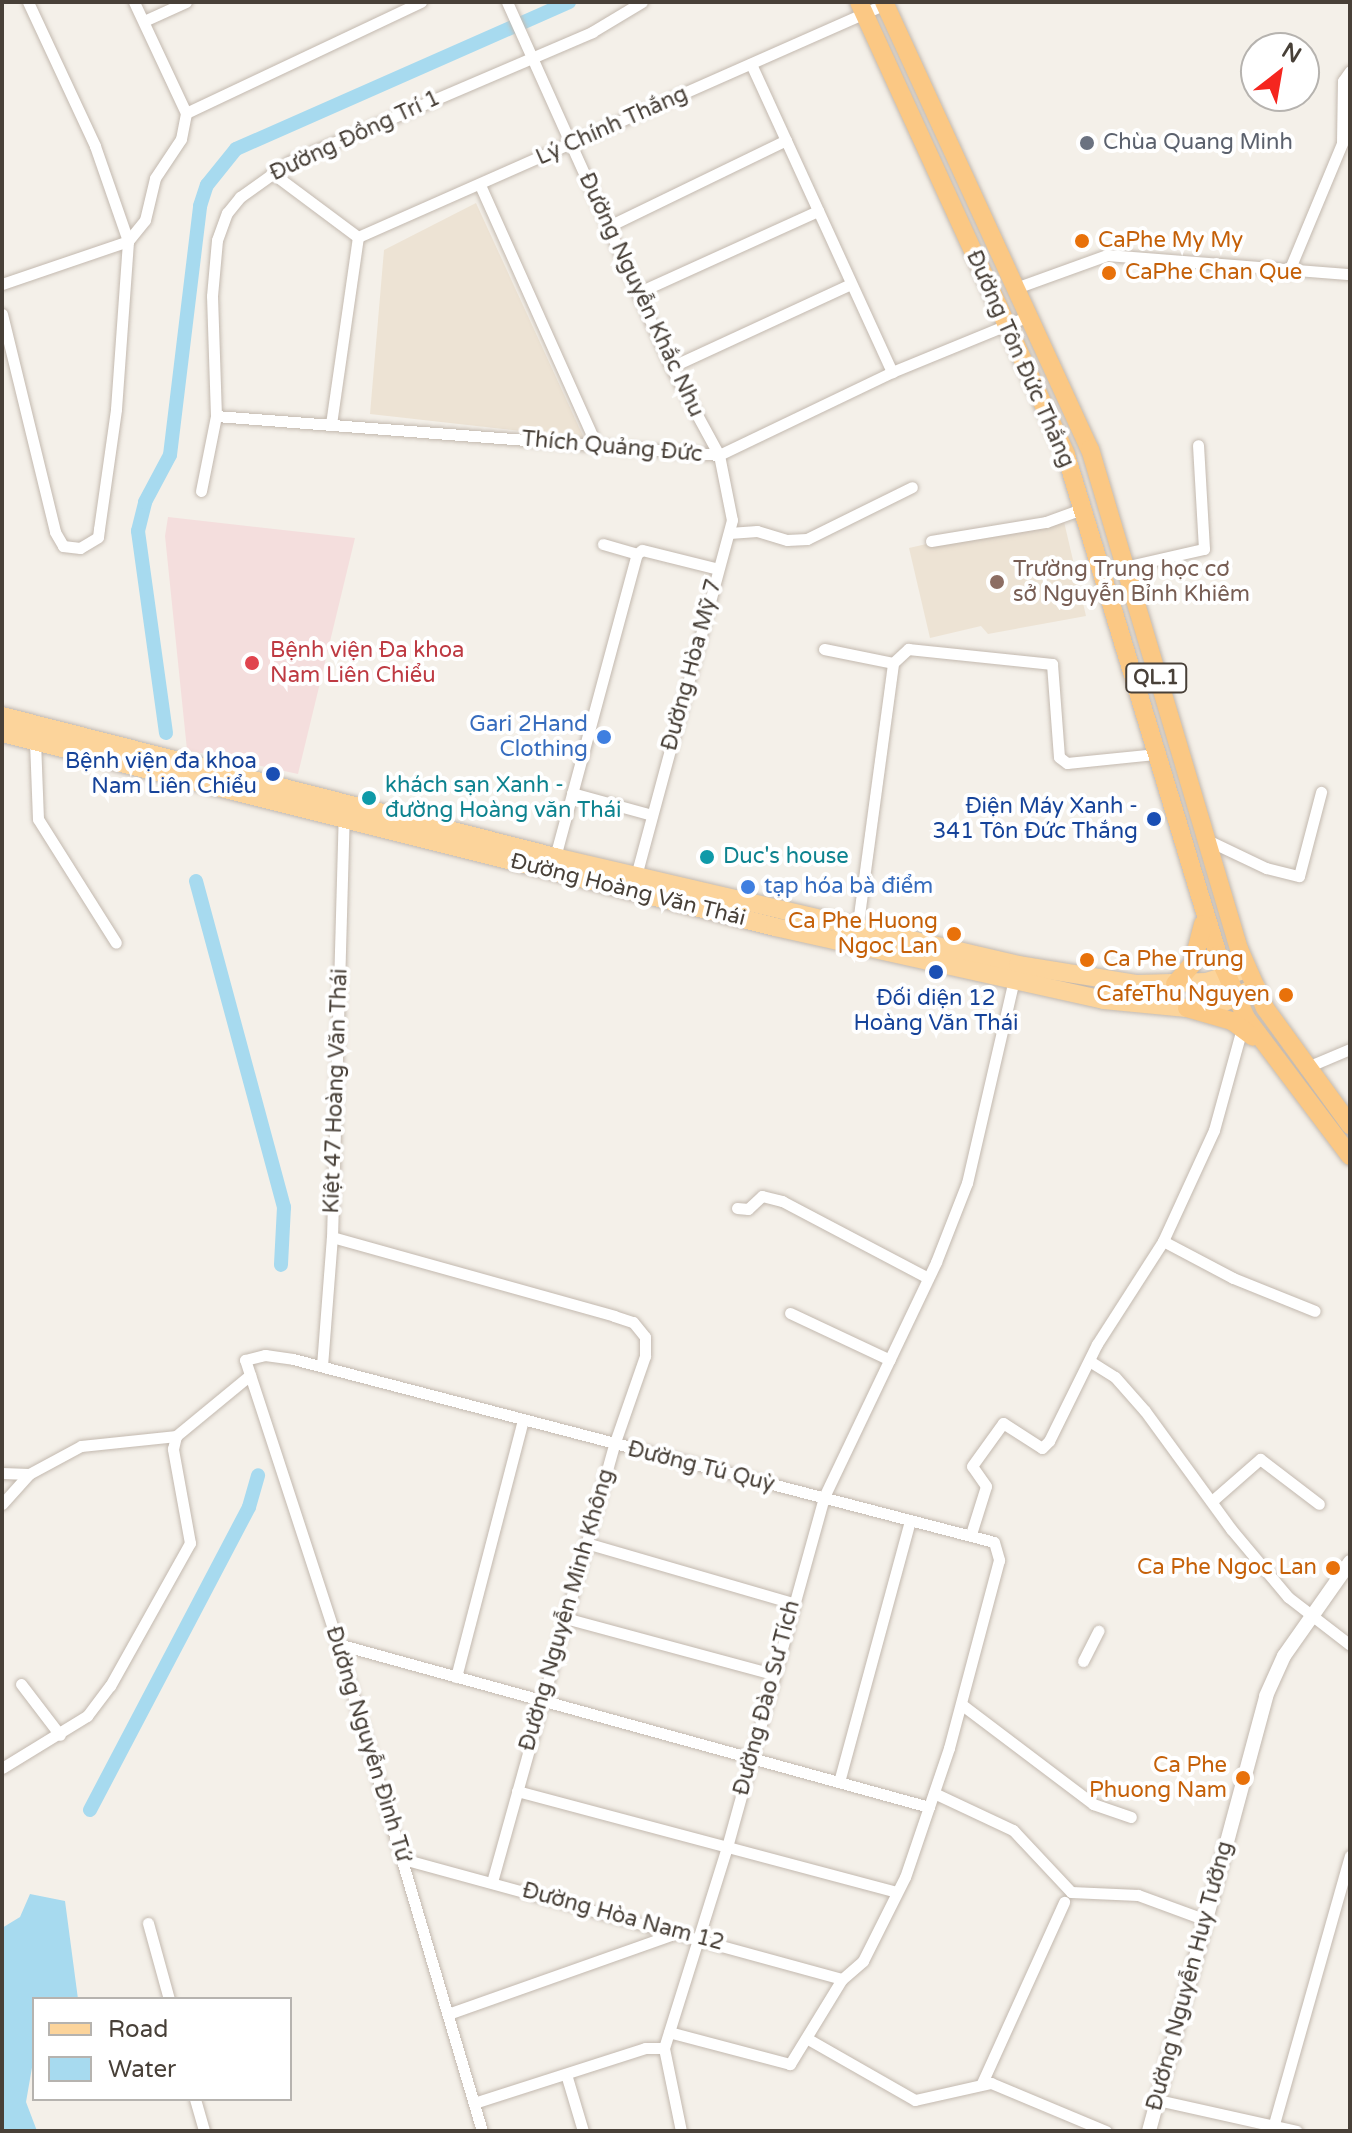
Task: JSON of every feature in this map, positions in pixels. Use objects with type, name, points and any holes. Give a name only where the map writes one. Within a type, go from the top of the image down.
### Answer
[{"type":"highway","name":"Đường Tôn Đức Thắng","points":[[885,3],[1013,289],[1090,449],[1203,838],[1247,969],[1305,1068],[1350,1125]]},
{"type":"highway","name":"Đường Tôn Đức Thắng","points":[[862,8],[1066,455],[1204,917],[1236,997],[1266,1048],[1350,1156]]},
{"type":"highway","points":[[1175,984],[1193,963],[1203,939],[1204,917]]},
{"type":"highway","points":[[1187,1008],[1242,1028],[1266,1048]]},
{"type":"main road","name":"Đường Hoàng Văn Thái","points":[[2,716],[344,816],[550,872],[1104,1000],[1187,1008],[1236,997],[1256,987]]},
{"type":"main road","name":"Đường Hoàng Văn Thái","points":[[2,733],[236,782],[857,930],[1113,983],[1175,984],[1247,969]]},
{"type":"street","points":[[2,314],[55,532],[63,546],[80,548],[98,537],[101,519],[116,409],[128,241],[95,146],[28,2]]},
{"type":"street","points":[[2,284],[128,241],[145,220],[155,178],[181,139],[186,113],[134,2]]},
{"type":"street","points":[[144,21],[186,2]]},
{"type":"street","points":[[186,113],[421,2]]},
{"type":"street","name":"Đường Đồng Trí 1","points":[[201,491],[216,416],[212,296],[217,240],[227,213],[272,173],[374,123],[642,2]]},
{"type":"street","name":"Lý Chính Thắng","points":[[358,237],[751,64],[862,8],[885,3]]},
{"type":"street","name":"Đường Nguyễn Khắc Nhu","points":[[508,4],[671,367],[719,455]]},
{"type":"street","points":[[751,64],[892,372]]},
{"type":"street","points":[[1288,273],[1342,143],[1343,81],[1350,71]]},
{"type":"street","points":[[607,227],[786,140]]},
{"type":"street","points":[[272,173],[358,237],[331,424]]},
{"type":"street","points":[[480,185],[597,446]]},
{"type":"street","points":[[637,293],[818,211]]},
{"type":"street","points":[[1013,289],[1107,255],[1288,273],[1350,274]]},
{"type":"street","points":[[671,367],[851,284]]},
{"type":"street","name":"Thích Quảng Đức","points":[[216,416],[719,455],[892,372],[1026,317]]},
{"type":"street","points":[[1124,567],[1204,549],[1198,445]]},
{"type":"street","name":"Đường Hòa Mỹ 7","points":[[636,876],[732,520],[719,455]]},
{"type":"street","points":[[729,533],[757,531],[787,540],[807,539],[912,487]]},
{"type":"street","points":[[931,541],[1046,522],[1082,509]]},
{"type":"street","points":[[603,544],[637,554]]},
{"type":"street","points":[[555,857],[637,554],[642,550],[718,569]]},
{"type":"street","points":[[824,649],[893,663]]},
{"type":"street","points":[[857,930],[893,663],[908,649],[1052,664],[1059,757],[1067,763],[1155,754]]},
{"type":"street","points":[[35,741],[38,819],[116,943]]},
{"type":"street","points":[[1203,838],[1266,868],[1299,876],[1321,792]]},
{"type":"street","points":[[572,793],[652,815]]},
{"type":"street","name":"Kiệt 47 Hoàng Văn Thái","points":[[322,1366],[332,1237],[344,816]]},
{"type":"street","name":"Đường Đào Sư Tích","points":[[681,2131],[664,2048],[727,1847],[824,1497],[928,1278],[967,1183],[1014,980]]},
{"type":"street","points":[[971,1534],[986,1486],[971,1468],[996,1427],[1006,1423],[1042,1448],[1049,1441],[1142,1267],[1163,1241],[1214,1130],[1242,1028]]},
{"type":"street","points":[[1305,1068],[1350,1049]]},
{"type":"street","points":[[737,1208],[748,1209],[767,1196],[928,1278]]},
{"type":"street","name":"Đường Nguyễn Minh Không","points":[[332,1237],[633,1322],[645,1337],[645,1356],[614,1445],[492,1881]]},
{"type":"street","points":[[1163,1241],[1233,1278],[1315,1311]]},
{"type":"street","points":[[790,1313],[890,1360]]},
{"type":"street","name":"Đường Tú Quỳ","points":[[245,1360],[265,1355],[322,1366],[522,1423],[994,1542],[999,1560],[934,1793],[897,1892],[863,1961],[842,1979],[793,2062],[782,2065],[669,2032]]},
{"type":"street","name":"Đường Nguyễn Đình Tứ","points":[[245,1360],[338,1644],[482,2131]]},
{"type":"street","points":[[1091,1362],[1115,1377],[1145,1411],[1288,1597],[1350,1645]]},
{"type":"street","points":[[2,1504],[29,1474],[81,1446],[176,1436],[250,1375]]},
{"type":"street","points":[[456,1677],[522,1423]]},
{"type":"street","points":[[2,1768],[87,1716],[110,1686],[190,1543],[173,1449],[176,1436]]},
{"type":"street","points":[[1212,1501],[1260,1459],[1319,1504]]},
{"type":"street","points":[[2,1473],[29,1474]]},
{"type":"street","points":[[839,1782],[910,1521]]},
{"type":"street","points":[[586,1543],[793,1603]]},
{"type":"street","name":"Đường Nguyễn Huy Tưởng","points":[[1149,2131],[1266,1696],[1280,1663],[1350,1562]]},
{"type":"street","points":[[565,1618],[773,1674]]},
{"type":"street","points":[[1083,1661],[1098,1631]]},
{"type":"street","points":[[338,1644],[929,1807]]},
{"type":"street","points":[[21,1684],[60,1735]]},
{"type":"street","points":[[961,1704],[1093,1804],[1131,1817]]},
{"type":"street","points":[[517,1791],[897,1892]]},
{"type":"street","points":[[934,1793],[1013,1830],[1071,1892],[1138,1895],[1206,1920]]},
{"type":"street","points":[[1273,2128],[1350,1856]]},
{"type":"street","name":"Đường Hòa Nam 12","points":[[403,1859],[842,1979]]},
{"type":"street","points":[[982,2083],[1064,1902]]},
{"type":"street","points":[[148,1923],[168,1997]]},
{"type":"street","points":[[448,2014],[675,1934]]},
{"type":"street","points":[[808,2039],[915,2100],[982,2083],[1106,2131]]},
{"type":"street","points":[[474,2103],[645,2048],[664,2048]]},
{"type":"street","points":[[566,2074],[583,2131]]},
{"type":"street","points":[[1158,2100],[1297,2131]]},
{"type":"street","points":[[196,2101],[204,2131]]},
{"type":"shaded area","points":[[476,203],[584,438],[370,414],[384,250]]},
{"type":"shaded area","name":"Trường Trung học cơ sở Nguyễn Bỉnh Khiêm","points":[[1062,513],[1086,616],[988,634],[981,626],[930,638],[909,548]]},
{"type":"shaded area","name":"Bệnh viện Đa khoa Nam Liên Chiểu","points":[[168,517],[355,538],[298,774],[187,750],[165,536]]},
{"type":"water","points":[[30,1894],[65,1901],[78,1997],[32,1997],[32,2068],[26,2102],[37,2131],[2,2131],[2,1928],[20,1917]]},
{"type":"waterway","points":[[166,733],[138,531],[145,502],[170,455],[200,206],[207,185],[236,149],[569,2]]},
{"type":"waterway","points":[[196,881],[284,1207],[281,1265]]},
{"type":"waterway","points":[[90,1810],[249,1507],[258,1475]]},
{"type":"place","name":"Chùa Quang Minh","points":[[1087,143]]},
{"type":"place","name":"CaPhe My My","points":[[1082,241]]},
{"type":"place","name":"CaPhe Chan Que","points":[[1109,273]]},
{"type":"place","name":"Trường Trung học cơ sở Nguyễn Bỉnh Khiêm","points":[[997,582]]},
{"type":"place","name":"Bệnh viện Đa khoa Nam Liên Chiểu","points":[[252,663]]},
{"type":"place","name":"Gari 2Hand Clothing","points":[[604,737]]},
{"type":"place","name":"Bệnh viện đa khoa Nam Liên Chiểu","points":[[273,774]]},
{"type":"place","name":"khách sạn Xanh - đường Hoàng văn Thái","points":[[369,798]]},
{"type":"place","name":"Điện Máy Xanh - 341 Tôn Đức Thắng","points":[[1154,819]]},
{"type":"place","name":"Duc's house","points":[[707,857]]},
{"type":"place","name":"tạp hóa bà điểm","points":[[748,887]]},
{"type":"place","name":"Ca Phe Huong Ngoc Lan","points":[[954,934]]},
{"type":"place","name":"Ca Phe Trung","points":[[1087,960]]},
{"type":"place","name":"Đối diện 12 Hoàng Văn Thái","points":[[936,972]]},
{"type":"place","name":"CafeThu Nguyen","points":[[1286,995]]},
{"type":"place","name":"Ca Phe Ngoc Lan","points":[[1333,1568]]},
{"type":"place","name":"Ca Phe Phuong Nam","points":[[1243,1778]]}]
